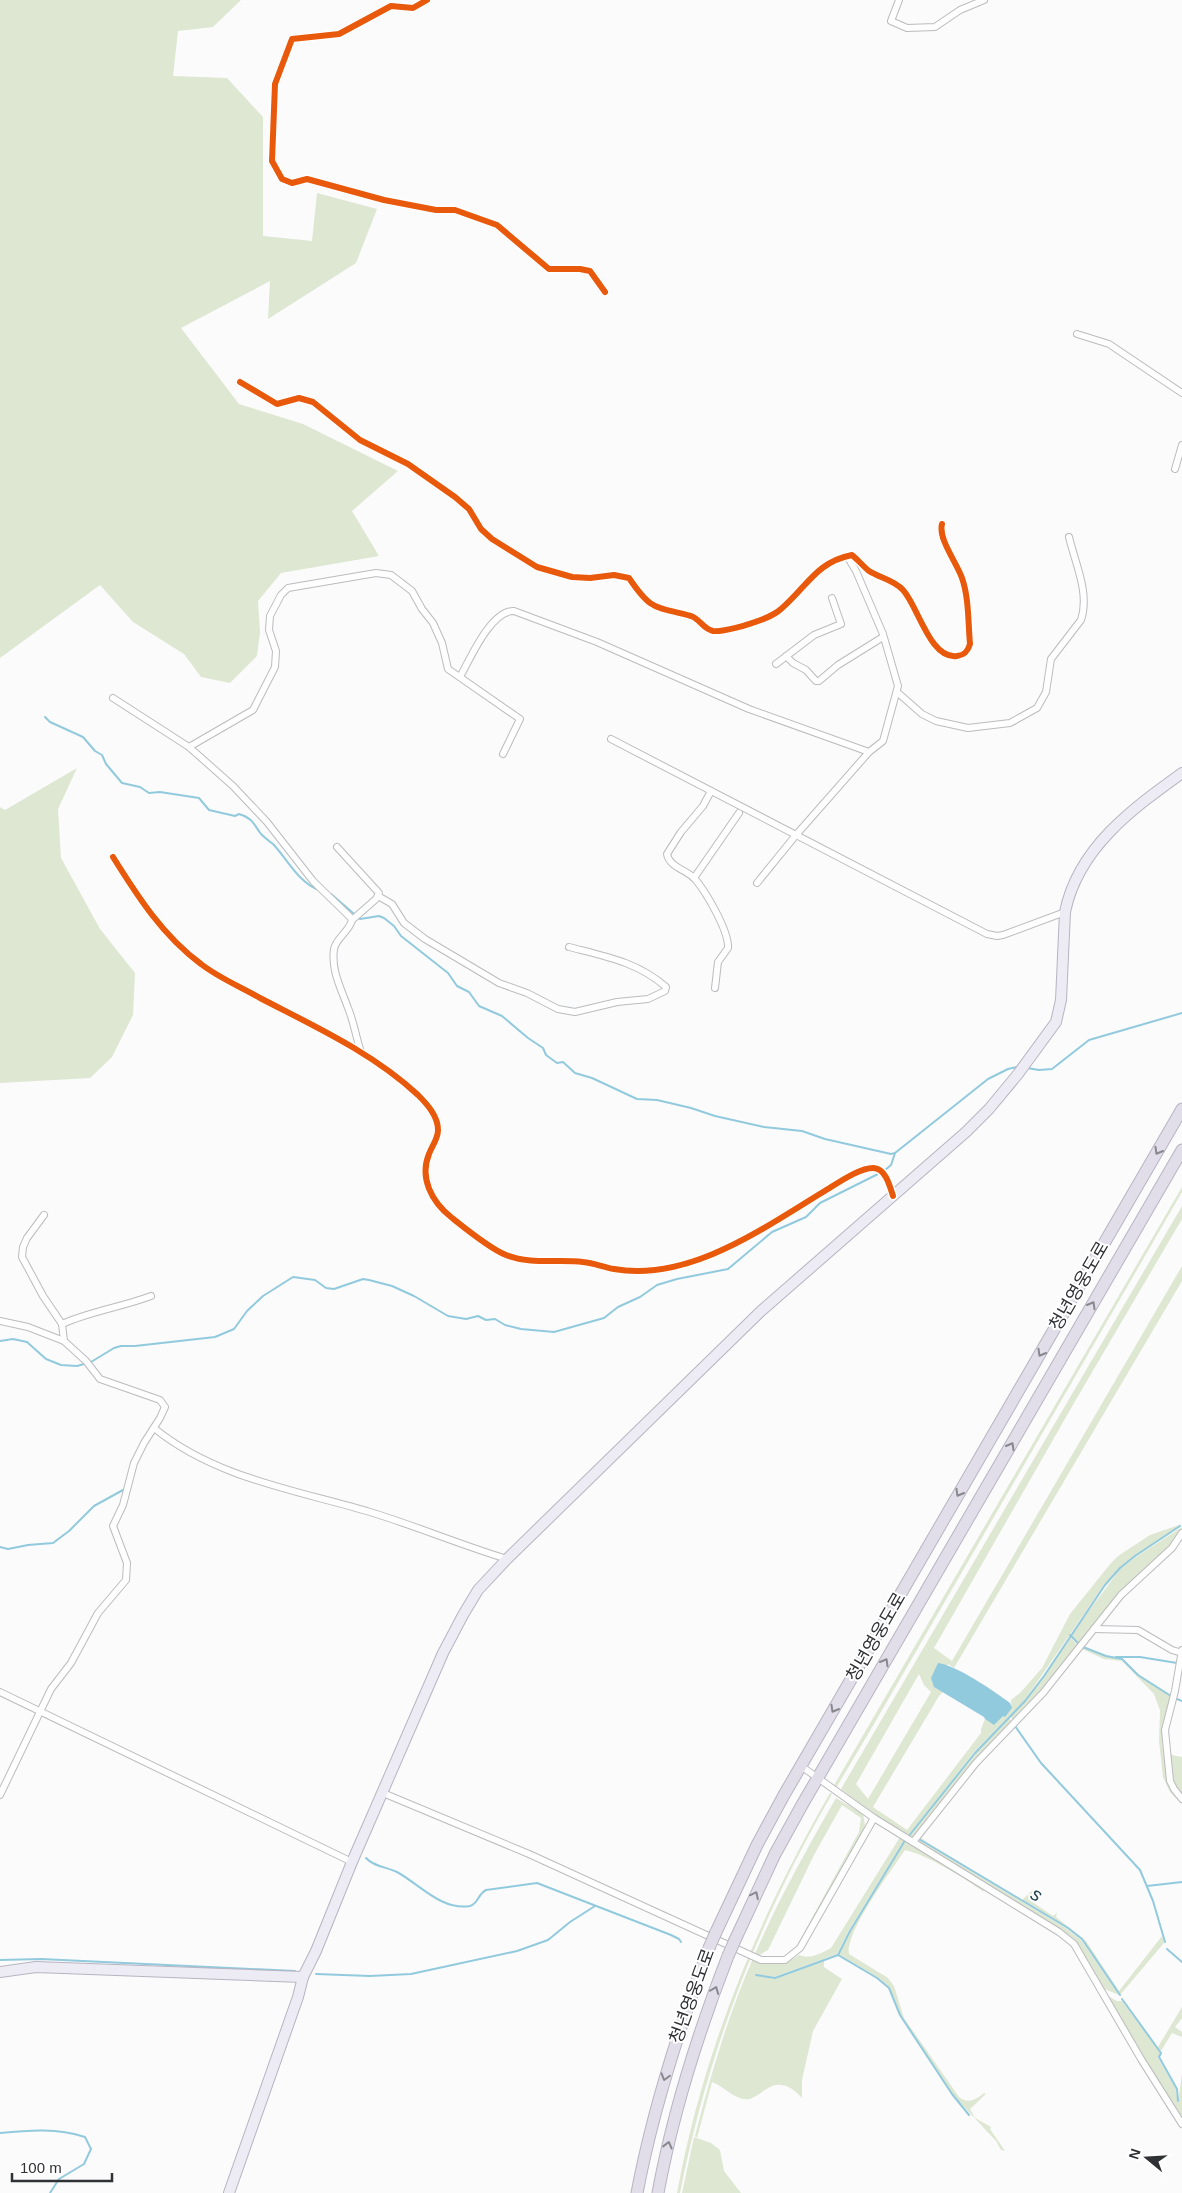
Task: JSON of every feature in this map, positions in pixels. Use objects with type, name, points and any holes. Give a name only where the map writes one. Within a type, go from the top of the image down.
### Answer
[{"type":"highway","name":"청년영웅도로","points":[[638,2193],[656,2107],[672,2052],[709,1948],[757,1845],[1182,1109]]},
{"type":"highway","name":"청년영웅도로","points":[[658,2193],[674,2121],[691,2058],[728,1956],[775,1854],[1182,1150]]},
{"type":"main road","points":[[229,2193],[298,1997],[303,1977],[316,1951],[352,1862],[424,1696],[462,1615],[478,1590],[507,1559],[735,1335],[980,1119],[1052,1030],[1059,1012],[1065,912],[1067,902],[1081,870],[1104,837],[1120,820],[1182,773]]},
{"type":"main road","points":[[0,1972],[36,1967],[303,1977]]},
{"type":"street","points":[[427,0],[413,8],[392,6],[339,34],[292,39],[275,84],[272,161],[282,180],[292,183],[306,179],[384,200],[436,210],[455,210],[497,225],[550,268],[590,271],[605,292]]},
{"type":"street","points":[[899,0],[891,21],[907,28],[935,27],[960,10],[984,0]]},
{"type":"street","points":[[1077,334],[1109,344],[1182,393]]},
{"type":"street","points":[[240,382],[277,404],[298,398],[313,402],[360,440],[408,464],[455,497],[469,509],[481,529],[492,539],[537,567],[572,577],[590,578],[614,575],[629,578],[642,596],[655,607],[697,618],[712,631],[735,628],[773,614],[786,604],[828,562],[852,555],[868,570],[901,587],[917,610],[935,645],[945,654],[959,656],[968,650],[970,644],[965,590],[959,569],[942,534],[942,524]]},
{"type":"street","points":[[1175,468],[1182,445]]},
{"type":"street","points":[[897,692],[928,718],[968,728],[1010,723],[1037,708],[1046,692],[1051,659],[1081,620],[1083,613],[1082,591],[1069,537]]},
{"type":"street","points":[[757,884],[796,835],[869,752],[883,741],[897,692],[896,676],[883,637],[856,571],[847,556]]},
{"type":"street","points":[[189,747],[253,710],[275,667],[276,651],[269,630],[270,616],[281,595],[288,588],[376,574],[392,575],[412,591],[438,633],[448,669],[520,718],[503,754]]},
{"type":"street","points":[[776,664],[814,636],[841,624],[832,598]]},
{"type":"street","points":[[460,677],[493,622],[504,613],[514,611],[598,642],[749,709],[869,752]]},
{"type":"street","points":[[786,656],[793,663],[806,670],[816,681],[819,681],[838,665],[883,637]]},
{"type":"street","points":[[113,698],[189,747],[233,786],[255,809],[305,871],[352,920]]},
{"type":"street","points":[[610,739],[992,936],[1003,935],[1065,912]]},
{"type":"street","points":[[711,791],[703,806],[681,832],[667,854],[670,862],[694,878],[717,914],[729,943],[727,952],[718,962],[715,988]]},
{"type":"street","points":[[694,878],[739,813]]},
{"type":"street","points":[[337,847],[376,888],[378,896],[392,904],[404,923],[425,938],[500,983],[527,993],[558,1009],[575,1012],[617,1002],[648,999],[665,991],[666,987],[660,982],[631,964],[569,947]]},
{"type":"street","points":[[113,857],[151,915],[168,934],[200,963],[361,1052],[418,1096],[436,1119],[438,1133],[425,1169],[426,1181],[438,1205],[451,1217],[508,1256],[535,1261],[585,1262],[623,1270],[654,1270],[687,1263],[718,1251],[867,1169],[876,1168],[882,1172],[893,1196]]},
{"type":"street","points":[[361,1052],[348,1008],[337,983],[334,966],[335,943],[348,930],[352,920],[378,896]]},
{"type":"street","points":[[44,1215],[27,1238],[22,1257],[42,1296],[62,1324],[64,1341]]},
{"type":"street","points":[[62,1324],[79,1316],[130,1304],[151,1296]]},
{"type":"street","points":[[0,1321],[28,1327],[64,1341],[88,1364],[97,1377],[163,1401],[164,1410],[134,1463],[123,1505],[113,1526],[127,1563],[126,1580],[93,1620],[71,1663],[51,1689],[0,1795]]},
{"type":"street","points":[[154,1428],[180,1446],[223,1469],[393,1519],[507,1559]]},
{"type":"street","points":[[909,1840],[976,1763],[1043,1693],[1121,1595],[1172,1548],[1182,1533]]},
{"type":"street","points":[[1094,1629],[1138,1630],[1172,1650],[1182,1652],[1165,1730],[1170,1780],[1182,1799]]},
{"type":"street","points":[[0,1692],[352,1862]]},
{"type":"street","points":[[801,1766],[874,1818],[1059,1932],[1074,1944],[1141,2059],[1182,2124]]},
{"type":"street","points":[[383,1793],[529,1854],[762,1960],[785,1960],[800,1948],[874,1818]]},
{"type":"green space","points":[[0,0],[241,0],[213,27],[178,31],[173,76],[227,78],[263,117],[263,236],[312,241],[317,193],[377,209],[356,263],[268,319],[270,281],[181,328],[239,404],[303,424],[398,471],[352,511],[379,556],[281,573],[258,601],[260,632],[257,656],[230,683],[201,677],[184,654],[133,622],[100,585],[0,658]]},
{"type":"green space","points":[[77,768],[58,809],[61,858],[100,929],[135,973],[133,1015],[112,1057],[90,1078],[0,1083],[0,807],[5,810]]},
{"type":"green space","points":[[1182,1187],[1182,1192],[874,1724],[836,1788],[833,1787]]},
{"type":"green space","points":[[1182,1206],[1182,1219],[934,1648],[952,1661],[1182,1266],[1182,1281],[954,1668],[948,1664],[934,1687],[943,1692],[873,1807],[907,1830],[981,1733],[985,1719],[994,1724],[1011,1708],[1011,1700],[1020,1693],[1042,1668],[1070,1614],[1111,1563],[1118,1556],[1150,1535],[1182,1524],[1131,1559],[1104,1585],[1024,1701],[974,1752],[907,1837],[841,1789]],"holes":[[[919,1674],[924,1685],[931,1692],[868,1799],[856,1784]]]},
{"type":"green space","points":[[1182,1527],[1174,1542],[1115,1598],[1079,1643],[1071,1635],[1120,1569]]},
{"type":"green space","points":[[1070,1637],[1078,1645],[1047,1685],[1013,1721],[1010,1716],[1038,1685]]},
{"type":"green space","points":[[1083,1647],[1121,1660],[1138,1675],[1172,1697],[1163,1724],[1162,1742],[1166,1774],[1182,1804],[1170,1792],[1163,1777],[1159,1741],[1160,1710],[1154,1694],[1122,1661],[1104,1659],[1082,1649]]},
{"type":"green space","points":[[1173,1711],[1169,1728],[1168,1739],[1167,1730]]},
{"type":"green space","points":[[1009,1718],[1012,1722],[957,1782],[913,1837],[908,1838],[976,1753]]},
{"type":"green space","points":[[1169,1747],[1172,1755],[1182,1757],[1182,1796],[1173,1783]]},
{"type":"green space","points":[[830,1793],[832,1794],[781,1890],[739,1987],[706,2087],[680,2193],[677,2193],[688,2140],[702,2088],[736,1987],[779,1888]]},
{"type":"green space","points":[[836,1798],[863,1814],[865,1825],[862,1833],[800,1945],[795,1949],[859,1832],[861,1818],[842,1805],[814,1855],[768,1950],[758,1956],[764,1962],[783,1963],[799,1955],[807,1957],[831,1948],[900,1837],[904,1840],[849,1930],[837,1954],[774,1977],[753,1975],[775,1979],[824,1959],[824,1967],[842,1979],[813,2031],[802,2080],[802,2098],[792,2089],[783,2085],[775,2085],[750,2099],[743,2099],[712,2082],[697,2138],[695,2136],[713,2070],[742,1984],[780,1900]]},
{"type":"green space","points":[[924,1833],[921,1838],[1022,1900],[1034,1889],[1028,1899],[1053,1916],[1057,1913],[1056,1917],[1086,1941],[1119,1991],[1162,1936],[1164,1943],[1120,1995],[1082,1939],[1068,1928],[919,1838]]},
{"type":"green space","points":[[905,1840],[982,1887],[984,1892],[935,1862],[905,1850],[854,1931],[849,1954],[888,1978],[894,1986],[904,2018],[959,2097],[969,2101],[984,2093],[986,2094],[970,2109],[975,2118],[991,2127],[990,2129],[1005,2151],[1001,2150],[996,2141],[952,2094],[900,2015],[889,1988],[877,1977],[838,1955],[850,1931]]},
{"type":"green space","points":[[919,1840],[1067,1929],[1081,1940],[1119,1995],[1102,1988],[1080,1950],[919,1842]]},
{"type":"green space","points":[[1108,1996],[1117,2001],[1122,2001],[1160,2053],[1158,2058],[1176,2089],[1178,2103],[1182,2074],[1182,2117],[1153,2073]]},
{"type":"green space","points":[[1182,2007],[1182,2018],[1175,2027],[1182,2032],[1182,2037],[1172,2033],[1161,2051],[1158,2047]]},
{"type":"green space","points":[[694,2137],[711,2143],[720,2150],[724,2171],[741,2193],[682,2193]]},
{"type":"water","points":[[938,1663],[955,1668],[975,1679],[1010,1703],[1012,1708],[1005,1717],[1003,1716],[994,1725],[934,1687],[931,1678]]},
{"type":"waterway","points":[[45,717],[50,722],[83,737],[95,751],[102,755],[106,764],[122,783],[140,787],[149,793],[160,792],[199,798],[209,810],[235,816],[239,814],[247,818],[273,844],[299,876],[319,890]]},
{"type":"waterway","points":[[331,894],[360,919],[379,916],[384,918],[394,926],[401,936],[448,973],[457,986],[469,992],[479,1006],[502,1016],[543,1048],[546,1055],[557,1063],[563,1062],[575,1073],[592,1078],[637,1099],[657,1100],[764,1127],[802,1131],[825,1139],[891,1154],[895,1153],[988,1079],[1008,1069],[1017,1067]]},
{"type":"waterway","points":[[1027,1068],[1039,1070],[1052,1069],[1089,1040],[1182,1013]]},
{"type":"waterway","points":[[884,1171],[891,1165],[895,1153]]},
{"type":"waterway","points":[[0,1341],[13,1339],[27,1342],[46,1359],[61,1365],[77,1366],[91,1362],[114,1348],[121,1346],[215,1337],[234,1329],[247,1311],[263,1296],[293,1277],[315,1280],[326,1288],[334,1289],[363,1279],[369,1280],[392,1286],[414,1296],[448,1316],[466,1319],[478,1316],[486,1320],[495,1319],[505,1325],[521,1329],[554,1332],[604,1318],[618,1307],[640,1297],[657,1285],[728,1269],[772,1232],[806,1217],[820,1203],[880,1173]]},
{"type":"waterway","points":[[0,1547],[8,1549],[53,1543],[69,1531],[94,1506],[123,1490]]},
{"type":"waterway","points":[[969,2115],[952,2094],[900,2015],[889,1988],[877,1978],[838,1955],[850,1931],[904,1842],[975,1753],[1025,1701],[1105,1585],[1120,1568],[1135,1556],[1180,1526]]},
{"type":"waterway","points":[[1070,1635],[1079,1644]]},
{"type":"waterway","points":[[1083,1647],[1106,1656],[1122,1659],[1138,1675],[1171,1696]]},
{"type":"waterway","points":[[1116,1657],[1140,1657],[1177,1663]]},
{"type":"waterway","points":[[1177,1699],[1182,1701]]},
{"type":"waterway","points":[[1015,1726],[1041,1763],[1140,1870],[1153,1901],[1165,1942]]},
{"type":"waterway","name":"s","points":[[919,1839],[1068,1928],[1082,1939],[1120,1995]]},
{"type":"waterway","points":[[366,1858],[377,1865],[397,1872],[440,1901],[450,1904],[470,1906],[486,1890],[537,1883],[671,1935],[681,1942]]},
{"type":"waterway","points":[[1147,1886],[1182,1882]]},
{"type":"waterway","points":[[316,1974],[370,1976],[411,1974],[517,1951],[548,1940],[570,1922],[595,1906]]},
{"type":"waterway","points":[[1167,1949],[1182,1962]]},
{"type":"waterway","points":[[756,1975],[775,1978],[838,1955]]},
{"type":"waterway","points":[[0,1960],[41,1959],[295,1971]]},
{"type":"waterway","name":"s","points":[[1122,1999],[1161,2053],[1159,2057],[1177,2089],[1178,2101]]},
{"type":"waterway","points":[[0,2133],[54,2131],[85,2137],[91,2149],[84,2164],[59,2179],[50,2193]]},
{"type":"cycle path","points":[[427,0],[413,8],[391,6],[339,34],[292,39],[275,84],[272,161],[282,179],[292,183],[307,179],[384,200],[436,210],[455,210],[497,225],[549,269],[580,269],[590,271],[605,292]]},
{"type":"cycle path","points":[[240,382],[277,404],[299,398],[313,402],[360,440],[408,464],[455,497],[469,509],[481,529],[492,539],[537,567],[572,577],[590,578],[614,575],[629,578],[643,597],[655,606],[691,616],[713,631],[743,626],[773,615],[790,601],[821,569],[840,558],[852,555],[869,571],[903,590],[939,650],[948,655],[962,655],[967,651],[970,644],[966,594],[960,572],[943,537],[942,524]]},
{"type":"cycle path","points":[[113,857],[152,915],[175,941],[201,964],[223,978],[362,1053],[401,1080],[425,1102],[438,1125],[437,1136],[426,1163],[429,1189],[444,1211],[499,1252],[525,1260],[574,1261],[614,1269],[642,1271],[670,1268],[697,1260],[750,1236],[841,1181],[868,1168],[878,1169],[882,1172],[887,1179],[893,1196]]}]
